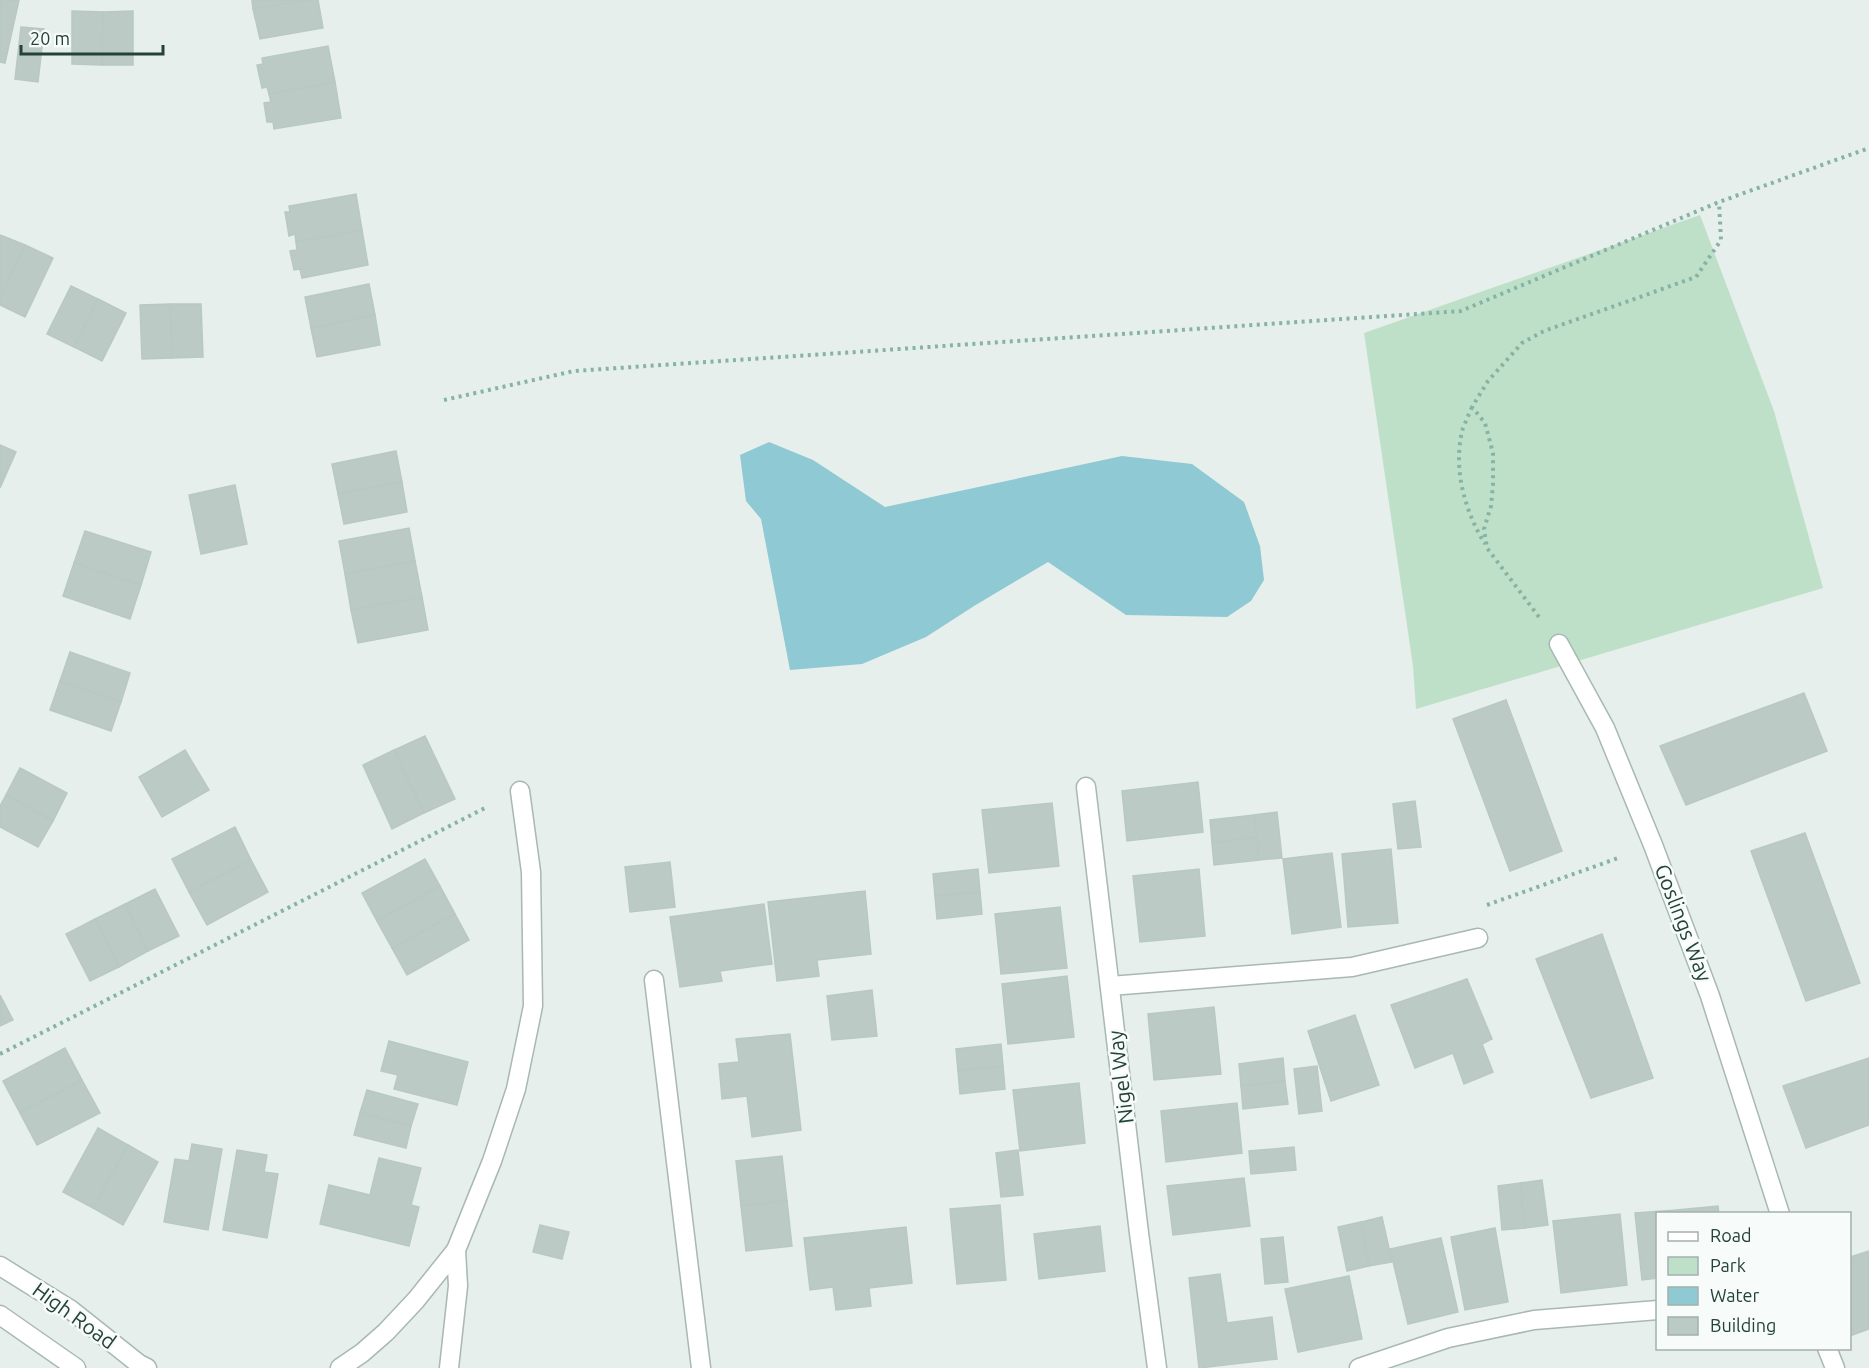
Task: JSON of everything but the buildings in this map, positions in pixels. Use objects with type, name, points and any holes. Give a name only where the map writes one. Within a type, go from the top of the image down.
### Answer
[{"type":"street","name":"Goslings Way","points":[[1559,644],[1605,728],[1653,845],[1710,996],[1779,1212]]},
{"type":"street","name":"Nigel Way","points":[[1086,787],[1157,1368]]},
{"type":"street","points":[[340,1368],[386,1332],[416,1300],[456,1250],[492,1161],[516,1089],[532,1006],[531,872],[520,791]]},
{"type":"street","points":[[1110,986],[1352,967],[1478,938]]},
{"type":"street","points":[[654,980],[701,1368]]},
{"type":"street","points":[[449,1368],[458,1286],[456,1250]]},
{"type":"street","name":"High Road","points":[[0,1266],[71,1310],[147,1368]]},
{"type":"street","points":[[1359,1368],[1448,1338],[1534,1320],[1656,1310]]},
{"type":"street","name":"High Road","points":[[0,1315],[76,1368]]},
{"type":"street","points":[[1828,1350],[1835,1368]]},
{"type":"path","points":[[444,400],[574,371],[1461,311],[1719,202],[1869,148]]},
{"type":"path","points":[[1559,644],[1487,548],[1477,531],[1465,502],[1459,464],[1463,429],[1472,407],[1488,381],[1522,343],[1544,331],[1696,277],[1721,240],[1719,202]]},
{"type":"path","points":[[1472,407],[1485,423],[1493,453],[1491,506],[1484,530],[1487,548]]},
{"type":"path","points":[[0,1054],[520,791]]},
{"type":"path","points":[[1478,938],[1482,907],[1653,845]]},
{"type":"green space","points":[[1700,215],[1774,411],[1823,588],[1416,709],[1413,666],[1364,333]]},
{"type":"water","points":[[769,442],[813,460],[885,507],[1122,456],[1192,464],[1244,502],[1260,546],[1264,580],[1251,601],[1227,617],[1126,615],[1048,562],[926,637],[862,664],[790,670],[761,519],[746,501],[740,455]]}]
